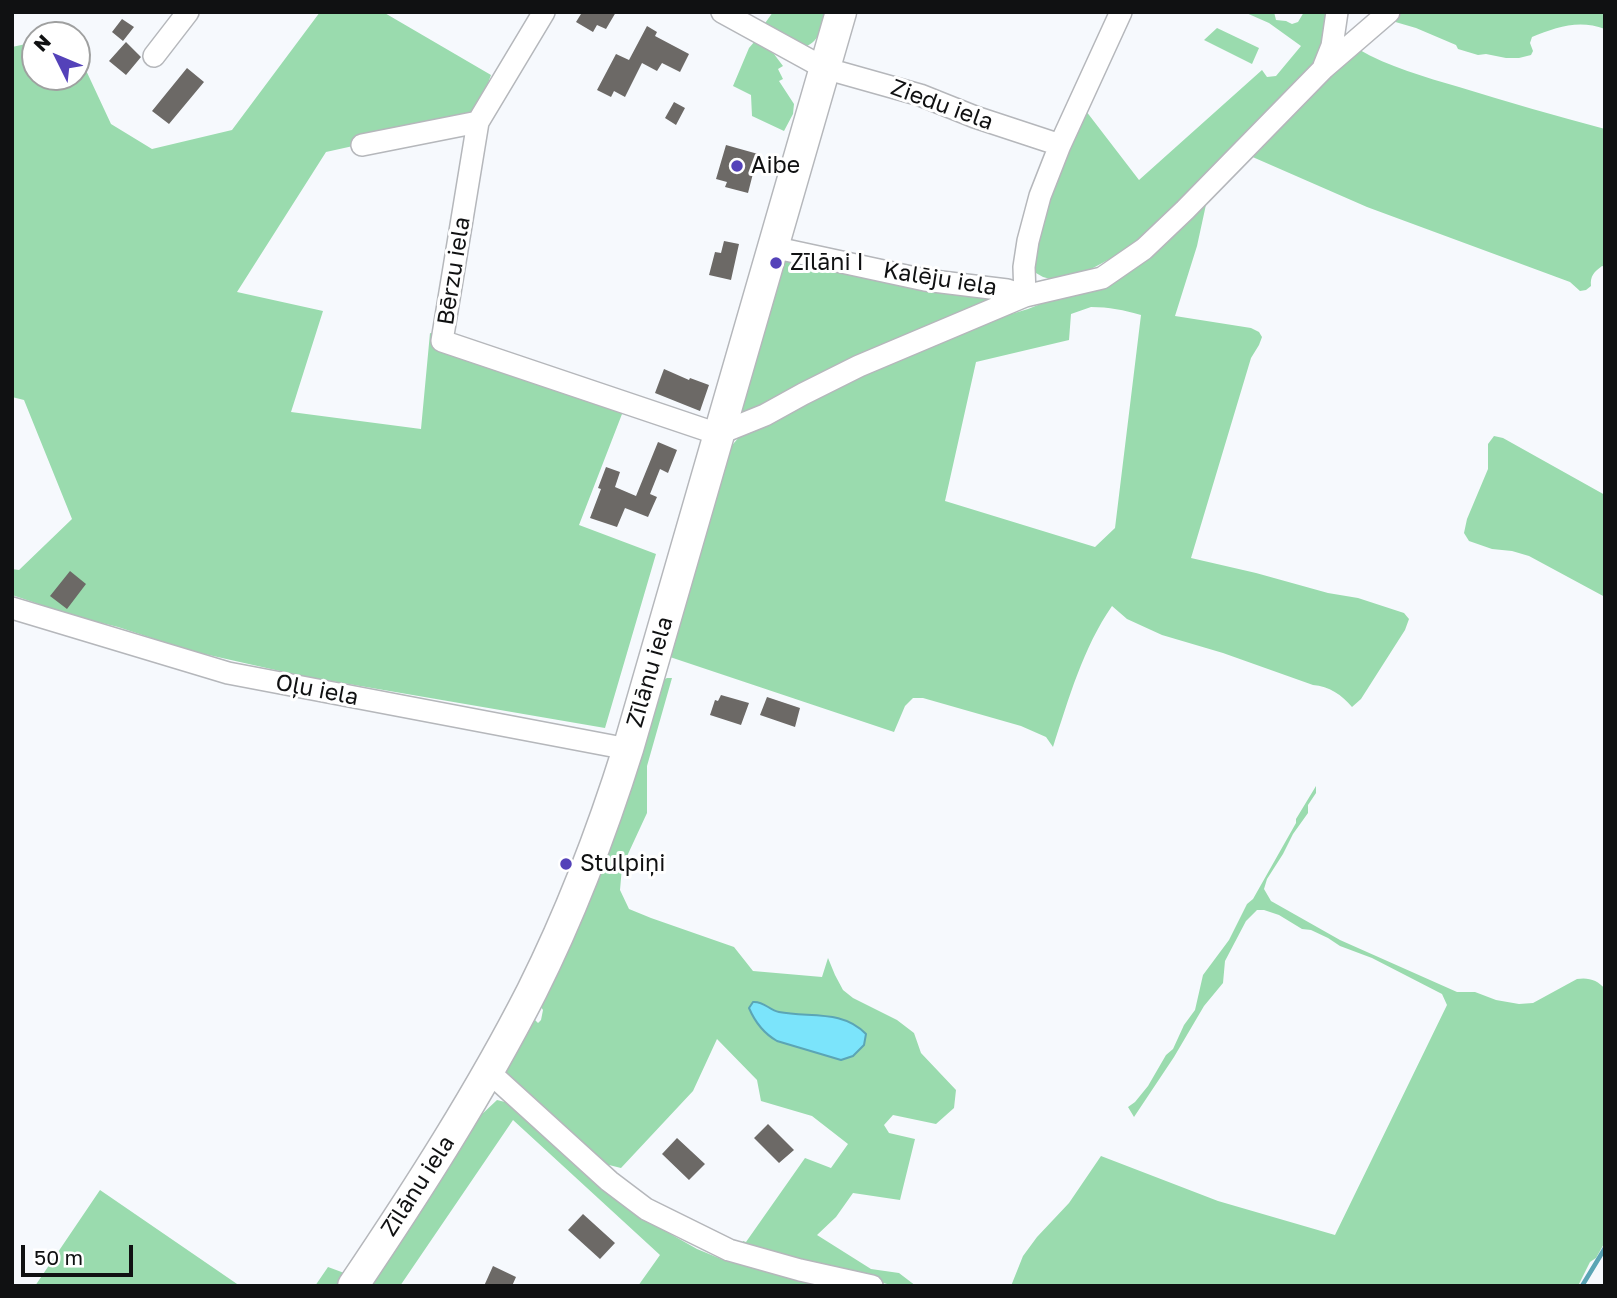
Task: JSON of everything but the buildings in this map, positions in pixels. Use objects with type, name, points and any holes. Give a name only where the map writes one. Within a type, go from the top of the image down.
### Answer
[{"type":"highway","name":"Zīlānu iela","points":[[353,1286],[444,1147],[488,1071],[531,992],[593,853],[628,749],[841,12]]},
{"type":"street","points":[[154,56],[188,12]]},
{"type":"street","name":"Bērzu iela","points":[[544,12],[478,122],[442,341],[718,434]]},
{"type":"street","name":"Ziedu iela","points":[[722,12],[824,68],[920,96],[1060,145]]},
{"type":"street","points":[[1025,296],[1024,267],[1040,196],[1060,145],[1121,12]]},
{"type":"street","points":[[1337,12],[1338,20],[1345,28],[1364,32]]},
{"type":"street","points":[[1324,68],[1332,46],[1337,12]]},
{"type":"street","points":[[718,434],[765,415],[859,366],[1025,296],[1101,278],[1144,249],[1324,68],[1389,12]]},
{"type":"street","points":[[362,145],[478,122]]},
{"type":"street","name":"Kalēju iela","points":[[772,247],[925,280],[1007,290],[1025,296]]},
{"type":"street","name":"Oļu iela","points":[[12,608],[228,673],[628,749]]},
{"type":"street","points":[[488,1071],[609,1181],[646,1209],[729,1250],[872,1286]]},
{"type":"green space","points":[[320,12],[383,12],[491,75],[475,119],[326,152],[237,292],[323,311],[291,412],[421,429],[430,333],[629,396],[579,525],[656,554],[605,728],[302,676],[191,651],[12,595],[12,569],[19,570],[72,519],[24,400],[12,397],[12,47],[21,45],[21,91],[91,91],[91,81],[111,124],[152,149],[232,130]]},
{"type":"green space","points":[[773,12],[827,12],[817,37],[805,47],[763,26]]},
{"type":"green space","points":[[1244,12],[1274,12],[1276,20],[1292,24],[1298,22],[1304,12],[1333,12],[1324,52],[1258,124],[1220,158],[1193,191],[1146,235],[1119,254],[1067,278],[1054,280],[1036,273],[1032,265],[1031,245],[1086,111],[1139,180],[1262,70],[1267,77],[1276,76],[1301,46],[1269,23]]},
{"type":"green space","points":[[1402,12],[1605,12],[1605,29],[1586,25],[1559,27],[1532,37],[1531,55],[1506,58],[1478,55],[1458,49],[1456,45],[1416,28],[1392,21]]},
{"type":"green space","points":[[1217,28],[1259,48],[1252,64],[1204,40]]},
{"type":"green space","points":[[755,41],[774,54],[783,66],[778,69],[783,79],[779,81],[794,104],[793,114],[784,131],[752,116],[751,95],[733,86],[749,48]]},
{"type":"green space","points":[[1358,49],[1420,75],[1605,129],[1605,267],[1602,266],[1593,274],[1591,286],[1580,291],[1570,282],[1367,207],[1248,155]]},
{"type":"green space","points":[[1207,200],[1197,246],[1175,316],[1251,328],[1262,337],[1251,358],[1191,558],[1328,593],[1358,598],[1404,613],[1409,619],[1405,630],[1361,699],[1352,707],[1330,689],[1162,635],[1127,619],[1112,606],[1085,656],[1053,747],[1046,737],[1021,726],[923,698],[913,698],[905,706],[894,732],[667,656],[726,452],[741,435],[844,383],[998,318],[1063,295]],"holes":[[[1091,307],[1141,315],[1115,528],[1095,547],[945,501],[976,362],[1069,340],[1071,314]]]},
{"type":"green space","points":[[779,258],[1007,292],[853,357],[744,414],[740,412]]},
{"type":"green space","points":[[1494,436],[1503,438],[1605,495],[1605,597],[1529,556],[1492,549],[1469,541],[1464,533],[1467,519],[1488,469],[1488,444]]},
{"type":"green space","points":[[672,678],[647,766],[647,813],[622,867],[620,890],[629,909],[734,947],[753,971],[822,977],[828,958],[843,990],[853,998],[897,1020],[914,1033],[921,1053],[956,1090],[954,1108],[936,1124],[893,1115],[884,1125],[889,1133],[915,1139],[900,1200],[853,1193],[836,1217],[817,1235],[871,1269],[899,1273],[916,1286],[895,1286],[742,1244],[805,1158],[831,1168],[848,1144],[812,1116],[761,1101],[757,1080],[717,1039],[693,1091],[621,1168],[609,1165],[603,1169],[501,1076],[530,1021],[534,1019],[538,1023],[541,1020],[543,1010],[539,1004],[663,680]]},
{"type":"green space","points":[[1316,786],[1316,793],[1308,805],[1308,813],[1267,879],[1264,889],[1271,901],[1340,940],[1457,992],[1475,992],[1496,1000],[1519,1004],[1533,1003],[1577,979],[1592,980],[1605,989],[1605,1242],[1596,1258],[1590,1262],[1578,1286],[1011,1286],[1023,1256],[1069,1203],[1101,1156],[1218,1201],[1335,1235],[1447,1005],[1442,994],[1372,958],[1340,946],[1311,930],[1302,929],[1279,915],[1257,910],[1246,921],[1225,961],[1223,983],[1204,1006],[1134,1117],[1128,1107],[1148,1086],[1166,1055],[1173,1049],[1184,1025],[1195,1010],[1203,975],[1229,940]]},
{"type":"green space","points":[[497,1100],[509,1103],[604,1187],[651,1223],[697,1249],[741,1265],[751,1263],[846,1286],[638,1286],[660,1255],[513,1120],[400,1286],[366,1286],[479,1117]]},
{"type":"green space","points":[[100,1190],[240,1286],[35,1286]]},
{"type":"green space","points":[[328,1267],[347,1274],[339,1286],[315,1286]]},
{"type":"water","points":[[753,1002],[779,1012],[825,1016],[846,1021],[866,1034],[864,1045],[853,1056],[841,1060],[777,1041],[764,1031],[754,1018],[749,1008]]},
{"type":"waterway","points":[[1582,1286],[1605,1248]]},
{"type":"place","name":"Aibe","points":[[737,166]]},
{"type":"place","name":"Zīlāni I","points":[[776,263]]},
{"type":"place","name":"Stulpiņi","points":[[566,864]]}]
